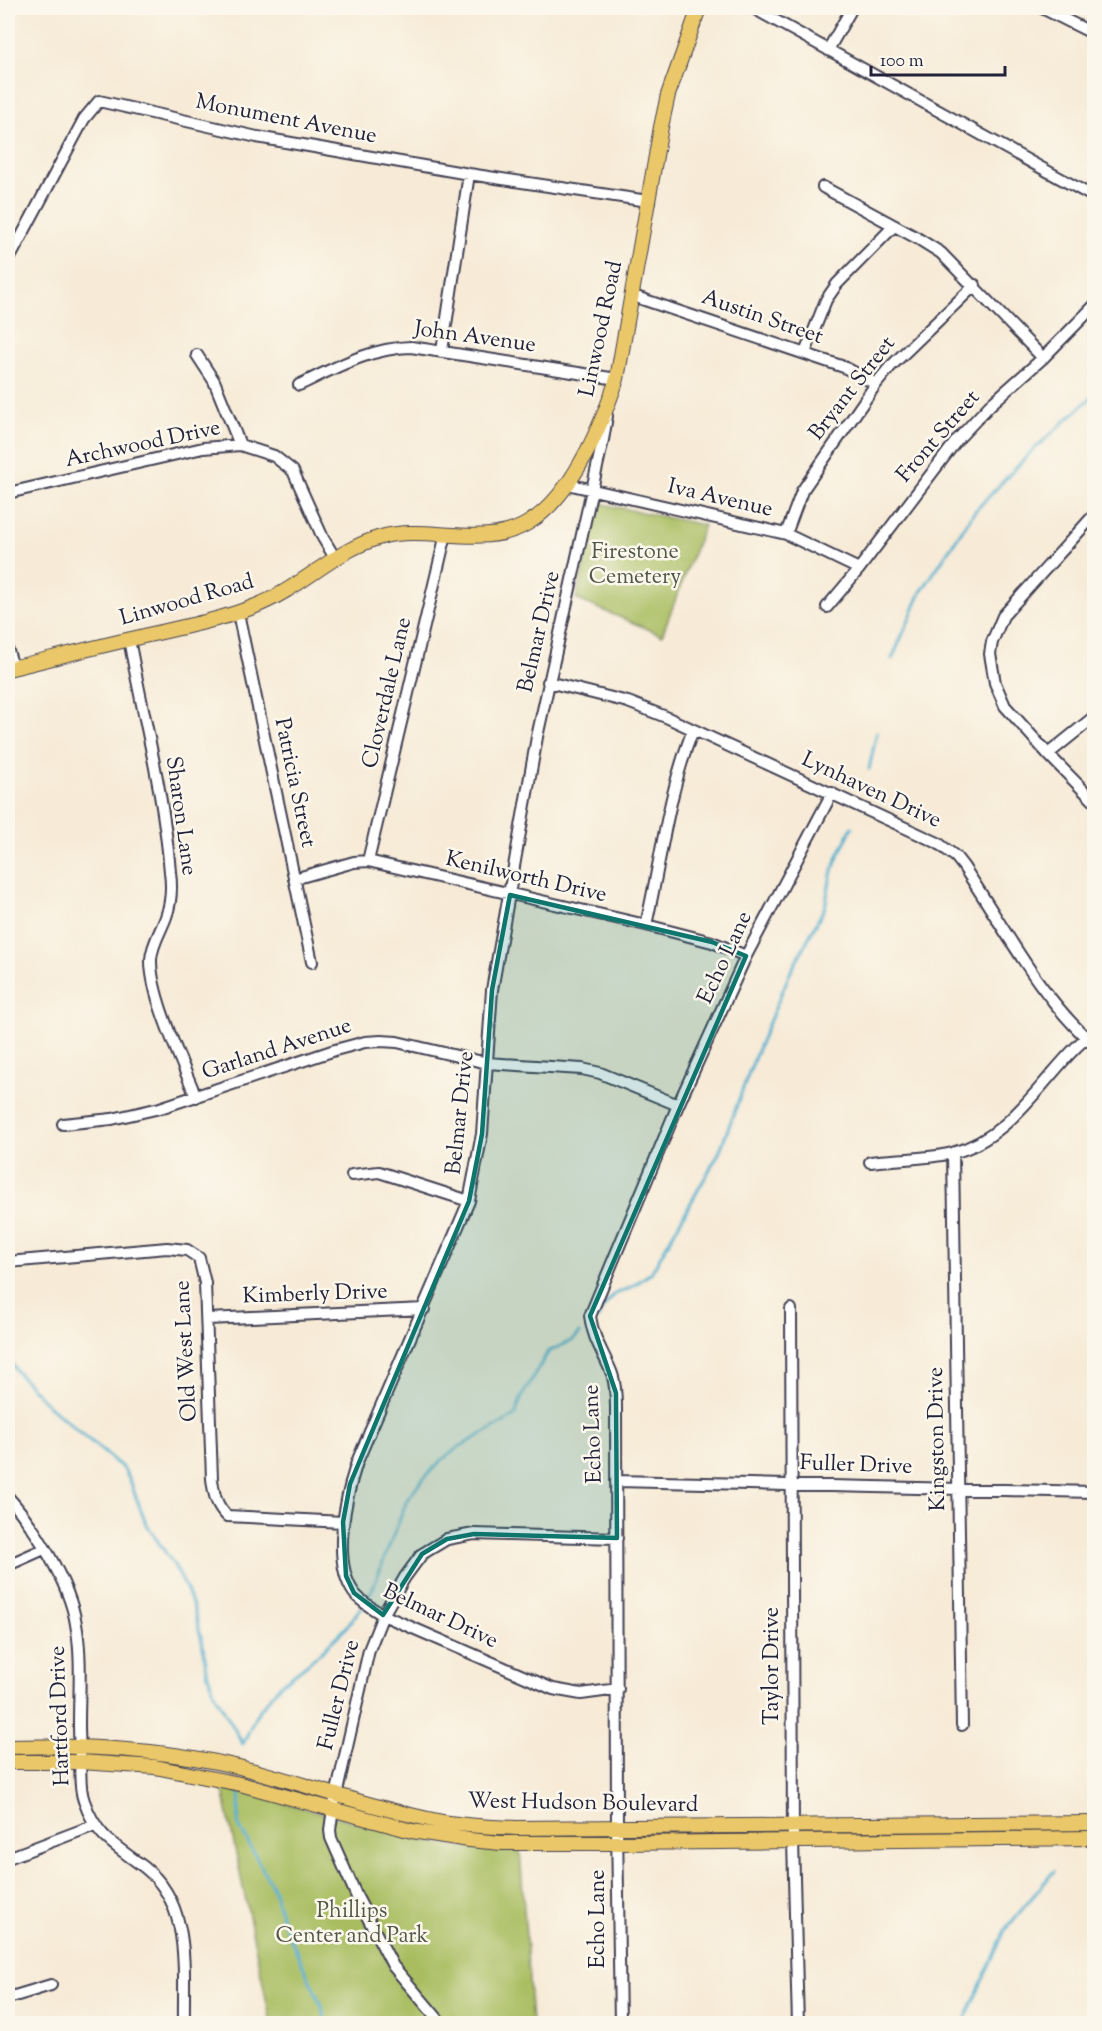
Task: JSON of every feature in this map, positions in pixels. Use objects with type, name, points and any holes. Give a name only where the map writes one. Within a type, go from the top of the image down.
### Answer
[{"type":"main road","name":"Linwood Road","points":[[10,668],[238,613],[279,596],[335,558],[360,544],[382,537],[402,533],[483,536],[512,531],[528,524],[542,513],[567,484],[588,448],[608,406],[617,379],[668,95],[699,8]]},
{"type":"main road","name":"West Hudson Boulevard","points":[[8,1747],[79,1746],[150,1751],[201,1759],[240,1767],[437,1821],[471,1826],[516,1828],[1095,1823]]},
{"type":"main road","name":"West Hudson Boulevard","points":[[8,1762],[81,1762],[155,1767],[203,1775],[412,1831],[469,1840],[618,1843],[1095,1838]]},
{"type":"street","points":[[753,8],[1094,194]]},
{"type":"street","points":[[828,50],[852,8]]},
{"type":"street","points":[[1042,8],[1095,34]]},
{"type":"street","name":"Monument Avenue","points":[[8,258],[84,119],[99,100],[257,137],[469,174],[648,201]]},
{"type":"street","points":[[442,351],[469,174]]},
{"type":"street","points":[[823,187],[941,253],[975,285],[1043,358]]},
{"type":"street","points":[[805,353],[826,300],[837,284],[894,226]]},
{"type":"street","name":"Bryant Street","points":[[786,534],[802,491],[876,384],[890,367],[975,285]]},
{"type":"street","name":"Austin Street","points":[[633,296],[844,367],[876,384]]},
{"type":"street","name":"Front Street","points":[[827,607],[859,569],[957,440],[990,405],[1043,358],[1095,306]]},
{"type":"street","name":"John Avenue","points":[[299,385],[382,349],[411,347],[617,379]]},
{"type":"street","points":[[197,355],[214,381],[240,446]]},
{"type":"street","name":"Belmar Drive","points":[[608,406],[603,440],[548,682],[492,990],[482,1134],[469,1201],[357,1462],[350,1484],[343,1522],[344,1561],[348,1578],[354,1593],[368,1606],[383,1615],[553,1689],[580,1694],[618,1689]]},
{"type":"street","name":"Archwood Drive","points":[[8,493],[203,448],[240,446],[274,456],[293,471],[323,538],[335,558]]},
{"type":"street","name":"Iva Avenue","points":[[567,484],[786,534],[859,569]]},
{"type":"street","points":[[1095,516],[1003,616],[992,642],[991,666],[1005,706],[1095,801]]},
{"type":"street","name":"Cloverdale Lane","points":[[368,861],[446,534]]},
{"type":"street","name":"Patricia Street","points":[[238,613],[312,962]]},
{"type":"street","name":"Sharon Lane","points":[[129,639],[163,813],[171,879],[166,916],[153,946],[151,960],[153,977],[169,1031],[196,1097]]},
{"type":"street","points":[[8,651],[10,668]]},
{"type":"street","name":"Lynhaven Drive","points":[[548,682],[637,705],[938,843],[956,857],[981,892],[1025,964],[1059,1009],[1092,1038]]},
{"type":"street","points":[[1048,754],[1095,717]]},
{"type":"street","points":[[646,925],[671,795],[693,730]]},
{"type":"street","name":"Echo Lane","points":[[620,2024],[616,1408],[613,1377],[601,1354],[591,1326],[590,1316],[678,1105],[746,956],[832,793]]},
{"type":"street","name":"Kenilworth Drive","points":[[294,879],[354,862],[368,861],[646,925],[712,942],[746,956]]},
{"type":"street","points":[[870,1162],[953,1153],[993,1134],[1014,1117],[1068,1054],[1092,1038]]},
{"type":"street","name":"Garland Avenue","points":[[63,1125],[112,1119],[196,1097],[335,1050],[364,1042],[381,1041],[398,1042],[487,1063],[582,1069],[600,1073],[678,1105]]},
{"type":"street","name":"Kingston Drive","points":[[953,1153],[962,1725]]},
{"type":"street","points":[[352,1175],[379,1172],[469,1201]]},
{"type":"street","name":"Old West Lane","points":[[8,1262],[167,1248],[187,1250],[199,1258],[205,1283],[212,1479],[218,1507],[227,1516],[343,1522]]},
{"type":"street","name":"Taylor Drive","points":[[791,1309],[793,1841],[798,2024]]},
{"type":"street","name":"Kimberly Drive","points":[[207,1319],[424,1310]]},
{"type":"street","name":"Fuller Drive","points":[[616,1481],[792,1483],[1095,1492]]},
{"type":"street","name":"Hartford Drive","points":[[8,1497],[36,1533],[62,1580],[77,1627],[82,1796],[95,1825],[111,1844],[155,1877],[175,1909],[183,1942],[184,2024]]},
{"type":"street","name":"Fuller Drive","points":[[442,2024],[393,1966],[362,1908],[331,1838],[333,1809],[369,1650],[383,1615],[409,1571],[422,1554],[447,1539],[484,1534],[617,1538]]},
{"type":"street","points":[[8,1565],[44,1549]]},
{"type":"street","points":[[8,1858],[95,1825]]},
{"type":"street","points":[[8,1998],[51,1985]]},
{"type":"highlighted area","points":[[510,895],[712,942],[746,956],[590,1316],[616,1393],[617,1538],[474,1534],[447,1539],[422,1554],[383,1615],[354,1593],[346,1576],[343,1522],[350,1484],[469,1201],[482,1134],[492,990]]},
{"type":"green space","name":"Firestone Cemetery","points":[[598,503],[704,525],[662,635],[576,599]]},
{"type":"green space","name":"Phillips Center and Park","points":[[222,1786],[422,1840],[462,1847],[520,1851],[532,2023],[271,2023]]},
{"type":"waterway","points":[[892,659],[921,592],[975,511],[1030,453],[1094,395]]},
{"type":"waterway","points":[[869,769],[877,732]]},
{"type":"waterway","points":[[598,1318],[602,1309],[615,1294],[630,1288],[651,1273],[719,1153],[757,1051],[790,973],[825,907],[831,875],[852,827]]},
{"type":"waterway","points":[[243,1744],[256,1715],[279,1686],[310,1662],[345,1629],[361,1608],[373,1588],[407,1500],[421,1481],[459,1447],[515,1416],[522,1396],[548,1352],[573,1340],[580,1333]]},
{"type":"waterway","points":[[8,1357],[17,1372],[50,1407],[124,1469],[146,1524],[174,1565],[187,1590],[215,1695],[243,1744]]},
{"type":"waterway","points":[[240,1794],[238,1824],[273,1888],[283,1922],[322,2007],[326,2024]]},
{"type":"waterway","points":[[963,2024],[1005,1930],[1054,1871]]}]
